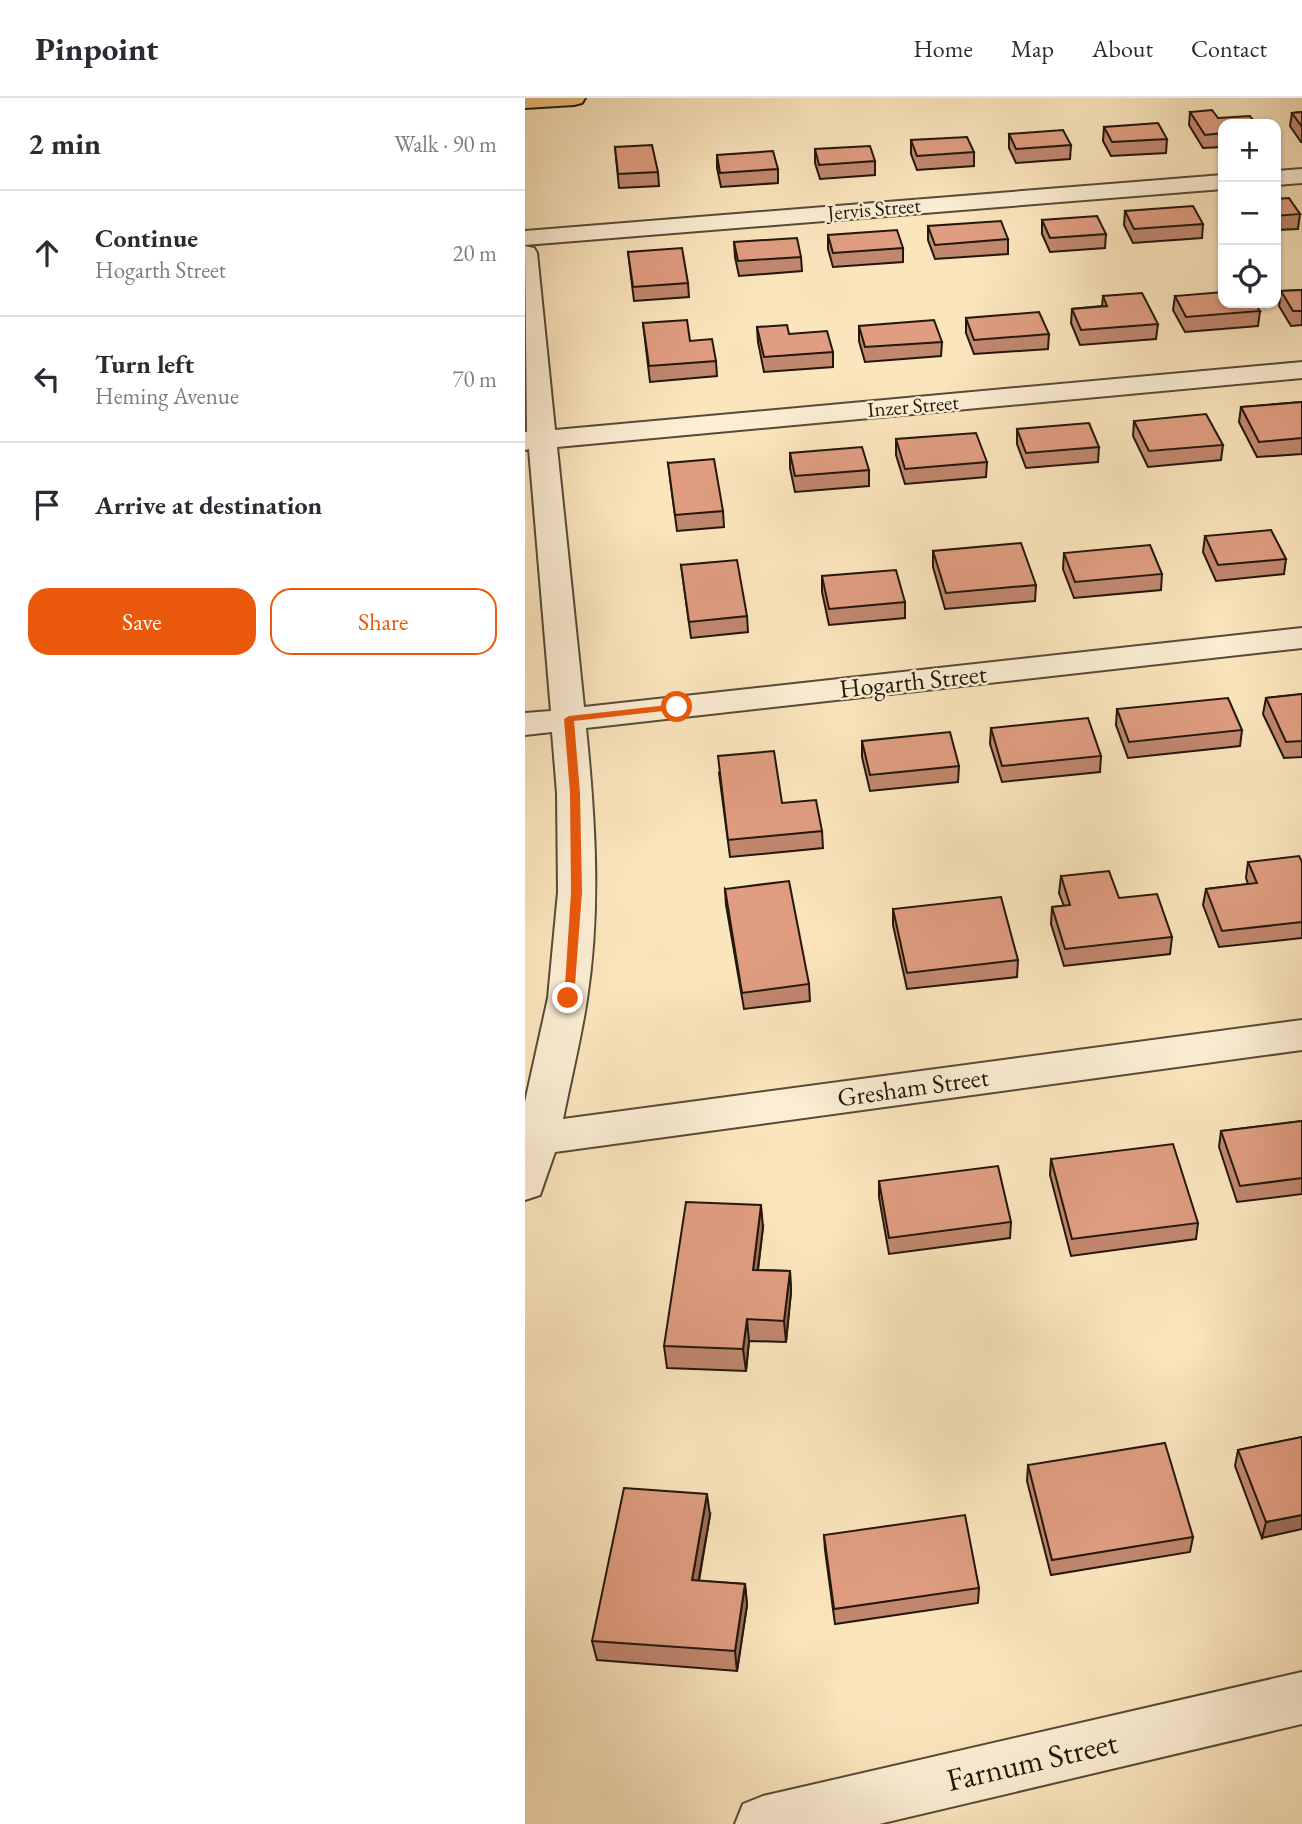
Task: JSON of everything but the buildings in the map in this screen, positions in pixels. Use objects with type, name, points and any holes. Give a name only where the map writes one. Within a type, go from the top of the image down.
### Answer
[{"type":"main road","points":[[525,101],[574,98]]},
{"type":"street","points":[[1281,178],[1302,176]]},
{"type":"street","name":"Jervis Street","points":[[525,238],[1218,182]]},
{"type":"street","points":[[525,253],[534,440],[569,719],[575,793],[577,892],[568,998],[532,1139],[525,1183]]},
{"type":"street","name":"Inzer Street","points":[[534,440],[1302,370]]},
{"type":"street","name":"Hogarth Street","points":[[525,723],[1302,638]]},
{"type":"street","name":"Gresham Street","points":[[532,1139],[1302,1035]]},
{"type":"street","name":"Farnum Street","points":[[763,1824],[1302,1698]]},
{"type":"route","points":[[568,998],[577,892],[575,793],[569,719],[677,707]]}]
